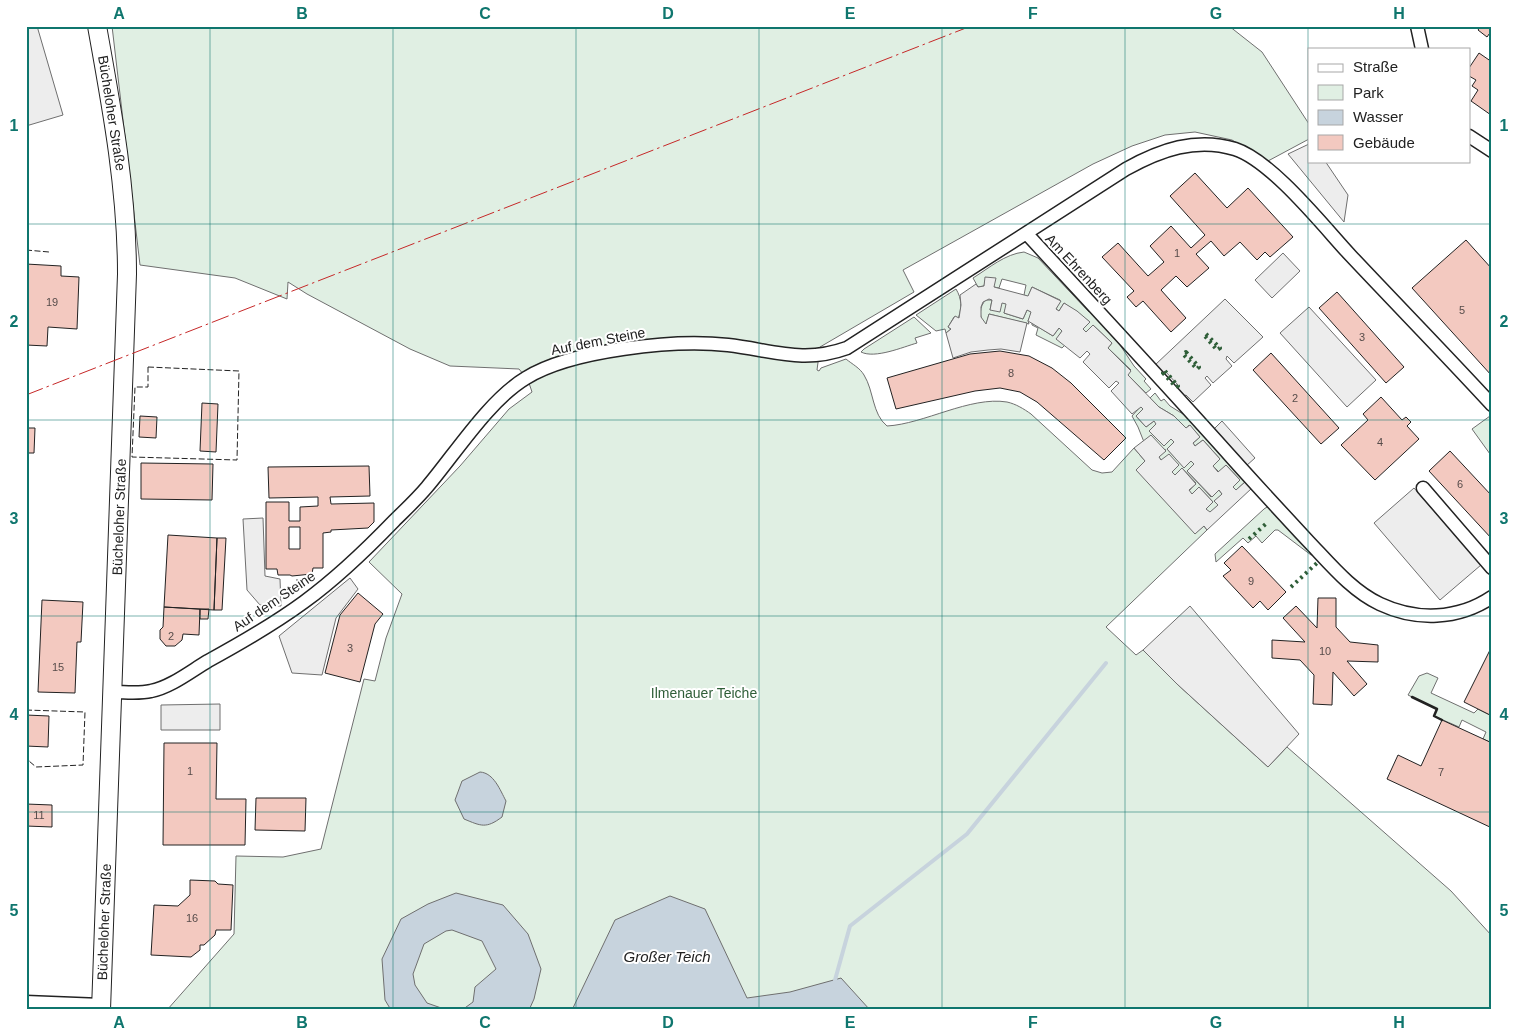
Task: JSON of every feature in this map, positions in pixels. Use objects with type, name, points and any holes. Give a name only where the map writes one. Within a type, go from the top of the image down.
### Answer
[{"type":"main road","name":"Bücheloher Straße","points":[[97,26],[122,171],[127,245],[126,344],[101,1008]]},
{"type":"street","points":[[1417,26],[1422,48]]},
{"type":"street","points":[[1470,137],[1492,151]]},
{"type":"street","name":"Am Ehrenberg","points":[[1492,406],[1306,206],[1256,160],[1236,150],[1212,144],[1188,145],[1160,152],[1126,169],[1027,234],[1322,556],[1363,594],[1380,604],[1400,612],[1436,616],[1457,614],[1492,597]]},
{"type":"street","name":"Auf dem Steine","points":[[112,692],[146,692],[165,686],[233,647],[304,602],[366,550],[426,489],[489,411],[524,379],[547,367],[612,351],[675,344],[726,345],[786,356],[834,353],[847,348],[1027,234]]},
{"type":"street","points":[[1424,488],[1492,568]]},
{"type":"street","points":[[26,1002],[101,1008]]},
{"type":"green space","name":"Ilmenauer Teiche","points":[[112,26],[1229,26],[1262,52],[1308,122],[1308,140],[1268,161],[1232,140],[1195,132],[1165,135],[1132,146],[1093,164],[903,270],[914,292],[820,347],[817,370],[819,371],[821,368],[846,359],[856,366],[864,375],[878,415],[887,426],[916,421],[978,403],[1007,402],[1031,414],[1092,470],[1102,473],[1112,472],[1134,448],[1145,461],[1137,470],[1195,533],[1204,526],[1207,530],[1106,627],[1136,655],[1143,650],[1177,684],[1268,767],[1287,747],[1451,891],[1492,936],[1492,1010],[167,1010],[234,934],[236,856],[283,857],[321,849],[364,679],[375,681],[386,638],[402,594],[369,562],[460,466],[509,409],[532,392],[528,380],[519,369],[450,366],[410,349],[288,282],[287,299],[235,278],[140,265]]},
{"type":"green space","points":[[1024,252],[1038,258],[1089,312],[1091,310],[1114,336],[1134,366],[1146,379],[1144,381],[1151,389],[1146,393],[1127,374],[1131,370],[1108,348],[1112,343],[1093,325],[1086,332],[1083,329],[1090,322],[1064,303],[1059,311],[1056,309],[1060,300],[1032,287],[1028,297],[1024,295],[1026,285],[1002,279],[999,288],[994,287],[986,277],[984,286],[978,287],[973,278],[1004,258]]},
{"type":"green space","points":[[956,289],[961,304],[960,311],[958,319],[954,317],[948,327],[951,329],[946,333],[945,329],[936,331],[916,315]]},
{"type":"green space","points":[[986,300],[992,300],[990,310],[1002,302],[1007,304],[1004,313],[1023,319],[1027,310],[1032,312],[1028,321],[1029,324],[989,314],[986,325],[984,324],[981,312],[982,305]]},
{"type":"green space","points":[[914,317],[931,333],[915,338],[917,343],[881,353],[867,354],[861,352],[864,349]]},
{"type":"green space","points":[[1032,323],[1053,336],[1059,328],[1062,331],[1057,339],[1065,345],[1062,348],[1036,335],[1038,328],[1032,325]]},
{"type":"green space","points":[[1155,393],[1161,401],[1164,399],[1170,406],[1191,419],[1245,482],[1236,490],[1233,487],[1240,480],[1226,465],[1219,472],[1213,466],[1220,459],[1203,440],[1195,446],[1193,443],[1200,437],[1189,425],[1186,429],[1174,416],[1159,407],[1150,398]]},
{"type":"green space","points":[[1141,406],[1143,409],[1136,416],[1146,427],[1154,421],[1157,424],[1150,431],[1164,446],[1171,439],[1174,442],[1167,449],[1184,467],[1191,461],[1194,464],[1187,471],[1211,497],[1219,490],[1222,494],[1215,501],[1218,505],[1210,513],[1206,509],[1213,502],[1199,487],[1192,494],[1189,491],[1196,483],[1182,468],[1175,475],[1172,472],[1179,465],[1161,460],[1159,457],[1166,450],[1144,442],[1132,416]]},
{"type":"green space","points":[[1490,416],[1492,419],[1492,453],[1490,454],[1472,429]]},
{"type":"green space","points":[[1267,507],[1273,508],[1315,554],[1311,555],[1278,530],[1275,530],[1262,543],[1256,536],[1248,543],[1243,538],[1216,562],[1215,554]]},
{"type":"green space","points":[[1427,673],[1438,678],[1431,693],[1474,713],[1478,709],[1492,716],[1492,743],[1483,739],[1486,732],[1462,720],[1459,727],[1434,716],[1437,709],[1408,695],[1419,676]]},
{"type":"shaded area","points":[[26,26],[37,26],[63,115],[26,126]]},
{"type":"shaded area","points":[[1308,144],[1308,162],[1326,162],[1348,195],[1344,222],[1288,154]]},
{"type":"shaded area","points":[[1283,253],[1300,271],[1272,298],[1255,280]]},
{"type":"shaded area","points":[[985,277],[996,278],[994,287],[1028,296],[1032,287],[1061,301],[1056,309],[1059,311],[1064,303],[1077,311],[1090,322],[1083,329],[1086,332],[1093,325],[1112,343],[1108,348],[1131,371],[1128,375],[1159,407],[1174,416],[1186,428],[1190,425],[1200,437],[1193,443],[1195,446],[1203,440],[1220,459],[1213,466],[1218,472],[1226,465],[1240,480],[1233,487],[1236,490],[1245,482],[1252,488],[1207,530],[1204,526],[1195,534],[1136,470],[1145,461],[1134,448],[1151,435],[1166,451],[1159,457],[1161,460],[1169,454],[1179,465],[1172,472],[1175,475],[1182,468],[1196,484],[1189,490],[1192,494],[1199,487],[1213,502],[1206,509],[1210,512],[1218,505],[1214,501],[1222,494],[1219,490],[1212,497],[1187,471],[1194,464],[1191,461],[1184,468],[1167,449],[1174,442],[1171,439],[1164,446],[1149,431],[1156,424],[1154,421],[1146,427],[1136,416],[1143,409],[1141,407],[1132,414],[1111,391],[1119,383],[1116,381],[1109,388],[1083,362],[1090,354],[1087,351],[1080,358],[1056,339],[1062,331],[1059,328],[1053,336],[1028,321],[1031,312],[1027,310],[1023,319],[1004,313],[1006,304],[1002,303],[1000,312],[990,310],[992,300],[989,299],[983,302],[981,307],[981,317],[986,324],[989,314],[1027,323],[1020,352],[1001,349],[988,350],[971,352],[953,358],[946,333],[951,329],[948,327],[955,316],[959,318],[960,295],[976,284],[978,287],[984,286]]},
{"type":"shaded area","points":[[1225,299],[1263,337],[1234,363],[1227,356],[1226,359],[1232,366],[1213,383],[1207,376],[1205,378],[1211,385],[1193,402],[1186,395],[1184,396],[1176,387],[1178,385],[1165,371],[1163,373],[1155,365]]},
{"type":"shaded area","points":[[1309,307],[1376,380],[1347,407],[1280,333]]},
{"type":"shaded area","points":[[1222,421],[1255,458],[1246,466],[1214,429]]},
{"type":"shaded area","points":[[1414,488],[1481,565],[1440,600],[1374,523]]},
{"type":"shaded area","points":[[263,518],[265,576],[280,579],[281,606],[260,605],[247,590],[243,519]]},
{"type":"shaded area","points":[[350,578],[358,589],[336,618],[322,675],[292,673],[279,636]]},
{"type":"shaded area","points":[[1190,606],[1299,734],[1268,767],[1177,684],[1143,650]]},
{"type":"shaded area","points":[[220,704],[220,730],[161,730],[161,705]]},
{"type":"water","points":[[480,772],[489,775],[493,779],[506,801],[502,817],[487,825],[479,825],[464,819],[455,800],[462,781]]},
{"type":"water","points":[[456,893],[503,905],[528,934],[541,969],[534,999],[529,1010],[462,1010],[473,1002],[475,987],[496,969],[482,941],[452,930],[446,931],[424,944],[413,974],[415,985],[427,1003],[447,1010],[391,1010],[385,1000],[382,959],[401,919],[428,904]]},
{"type":"water","name":"Großer Teich","points":[[670,896],[705,909],[747,998],[790,992],[841,978],[870,1010],[572,1010],[615,920]]},
{"type":"building","points":[[1481,26],[1492,26],[1492,30],[1487,37],[1478,30]]},
{"type":"building","points":[[1479,53],[1492,62],[1491,115],[1471,101],[1478,90],[1472,86],[1476,80],[1470,77],[1470,66]]},
{"type":"building","points":[[1195,173],[1227,208],[1248,188],[1293,237],[1270,257],[1265,252],[1257,260],[1240,242],[1224,256],[1211,241],[1196,254],[1209,268],[1187,287],[1176,276],[1161,290],[1186,318],[1171,332],[1143,301],[1136,307],[1127,297],[1134,291],[1102,257],[1118,243],[1148,276],[1164,262],[1150,246],[1171,226],[1191,248],[1205,235],[1170,196]]},
{"type":"building","points":[[1466,240],[1492,269],[1492,376],[1412,288]]},
{"type":"building","points":[[26,264],[61,266],[61,276],[79,277],[77,329],[48,327],[47,346],[26,345]]},
{"type":"building","points":[[1337,292],[1404,367],[1386,383],[1319,308]]},
{"type":"building","points":[[1000,351],[1029,356],[1052,368],[1071,383],[1126,438],[1104,460],[1037,402],[1020,392],[1000,388],[975,391],[896,409],[887,378],[970,354]]},
{"type":"building","points":[[1271,353],[1339,428],[1321,444],[1253,370]]},
{"type":"building","points":[[1381,397],[1402,420],[1406,417],[1411,422],[1407,426],[1419,439],[1375,480],[1341,445],[1368,420],[1363,414]]},
{"type":"building","points":[[202,403],[218,404],[216,452],[200,451]]},
{"type":"building","points":[[140,416],[157,417],[156,438],[139,437]]},
{"type":"building","points":[[26,428],[35,428],[34,453],[26,453]]},
{"type":"building","points":[[1450,451],[1492,496],[1492,539],[1429,471]]},
{"type":"building","points":[[141,463],[213,464],[212,500],[141,499]]},
{"type":"building","points":[[369,466],[370,496],[330,497],[331,504],[374,503],[374,522],[368,528],[331,530],[331,532],[323,533],[323,568],[313,568],[312,574],[278,575],[277,569],[266,569],[266,502],[289,502],[289,521],[300,521],[300,507],[318,506],[318,497],[269,498],[268,467]],"holes":[[[289,527],[300,527],[300,549],[289,549]]]},
{"type":"building","points":[[168,535],[217,538],[214,610],[164,607]]},
{"type":"building","points":[[217,538],[226,538],[222,610],[214,610]]},
{"type":"building","points":[[1242,546],[1286,592],[1268,610],[1260,601],[1253,608],[1223,576],[1231,570],[1224,563]]},
{"type":"building","points":[[358,593],[383,614],[375,624],[360,682],[325,673],[340,615]]},
{"type":"building","points":[[1318,598],[1336,598],[1336,627],[1350,642],[1378,645],[1378,662],[1347,661],[1367,684],[1354,696],[1333,672],[1332,705],[1313,704],[1314,675],[1300,660],[1272,658],[1272,640],[1305,642],[1283,618],[1296,606],[1317,628]]},
{"type":"building","points":[[42,600],[83,602],[81,642],[77,642],[75,693],[38,692]]},
{"type":"building","points":[[164,607],[200,609],[199,635],[183,634],[182,640],[175,646],[166,646],[160,639]]},
{"type":"building","points":[[200,609],[209,609],[208,619],[200,619]]},
{"type":"building","points":[[1492,648],[1492,716],[1464,702]]},
{"type":"building","points":[[26,715],[49,716],[48,747],[26,746]]},
{"type":"building","points":[[1442,720],[1492,743],[1492,828],[1387,779],[1398,755],[1421,766]]},
{"type":"building","points":[[164,743],[217,743],[216,799],[246,799],[245,845],[163,845]]},
{"type":"building","points":[[256,798],[306,798],[305,831],[255,830]]},
{"type":"building","points":[[26,804],[52,805],[52,827],[26,826]]},
{"type":"building","points":[[190,880],[215,881],[218,884],[233,885],[231,930],[216,930],[215,935],[204,945],[200,945],[200,950],[191,957],[151,955],[154,905],[178,906],[190,895]]},
{"type":"waterway","points":[[835,980],[850,926],[967,834],[1106,663]]},
{"type":"hedge","points":[[1206,334],[1220,348],[1217,350],[1204,335],[1206,334]]},
{"type":"hedge","points":[[1186,352],[1199,367],[1197,369],[1183,354],[1186,352]]},
{"type":"hedge","points":[[1165,371],[1178,386],[1176,387],[1163,373],[1165,371]]},
{"type":"hedge","points":[[1249,539],[1268,522]]},
{"type":"hedge","points":[[1291,587],[1318,562]]},
{"type":"fence","points":[[26,250],[49,252]]},
{"type":"fence","points":[[148,367],[239,371],[237,460],[132,457],[135,387],[148,387],[148,367]]},
{"type":"fence","points":[[26,626],[28,626],[26,652]]},
{"type":"fence","points":[[26,710],[85,712],[83,765],[36,767],[29,761]]},
{"type":"fence","points":[[26,757],[29,761],[26,762]]},
{"type":"wall","points":[[1412,697],[1437,709],[1434,716],[1442,720]]},
{"type":"power","points":[[26,395],[971,26]]}]
